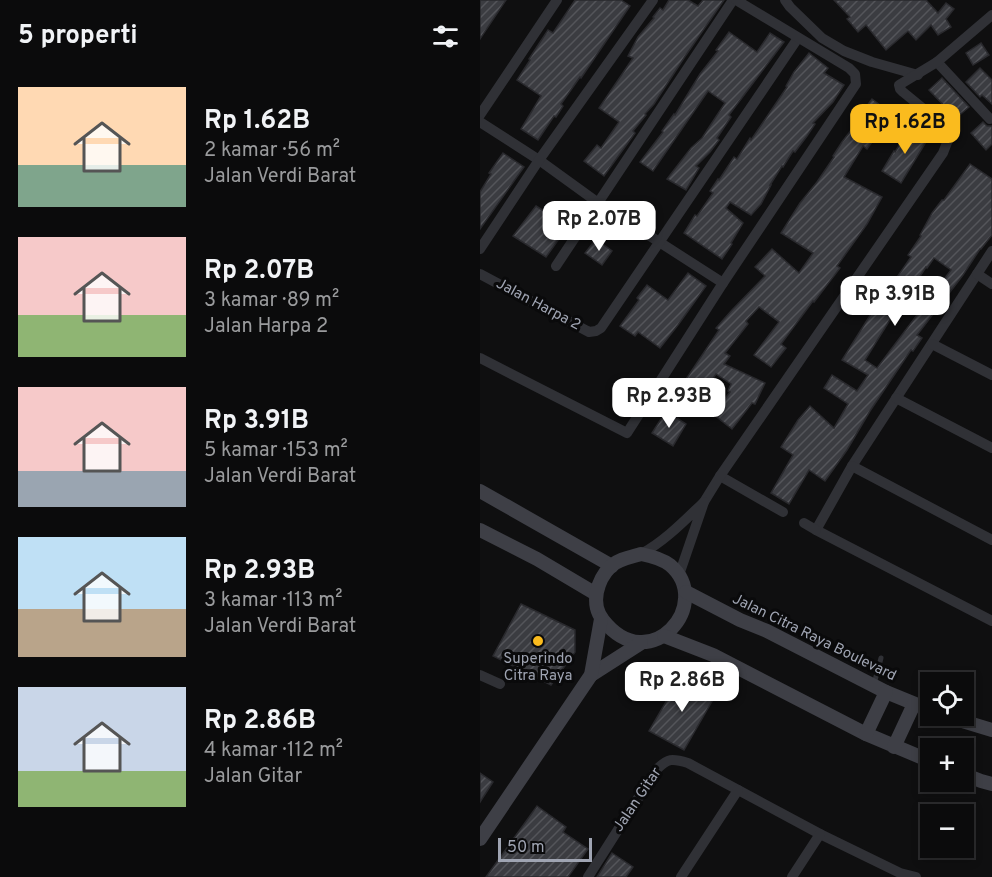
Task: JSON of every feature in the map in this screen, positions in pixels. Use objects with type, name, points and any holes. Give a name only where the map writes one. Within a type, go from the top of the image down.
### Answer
[{"type":"main road","points":[[480,490],[612,566]]},
{"type":"main road","points":[[480,530],[537,559],[596,594]]},
{"type":"main road","points":[[641,554],[669,564],[680,575],[686,592],[684,608],[676,623],[664,636],[652,642],[641,643],[624,638],[602,620],[596,606],[596,594],[603,578],[612,566],[625,558],[641,554]]},
{"type":"main road","name":"Jalan Citra Raya Boulevard","points":[[686,592],[880,689],[920,706]]},
{"type":"main road","points":[[480,839],[591,675],[602,620]]},
{"type":"main road","points":[[664,636],[713,655],[866,734],[920,757]]},
{"type":"main road","points":[[591,675],[641,643]]},
{"type":"main road","points":[[866,734],[880,689]]},
{"type":"main road","points":[[894,747],[915,704]]},
{"type":"main road","points":[[974,723],[992,730]]},
{"type":"main road","points":[[974,778],[992,784]]},
{"type":"street","points":[[480,115],[557,0]]},
{"type":"street","points":[[480,249],[539,160],[653,0]]},
{"type":"street","points":[[480,358],[627,433],[723,283],[856,84],[855,74],[849,68],[734,0],[556,266]]},
{"type":"street","points":[[784,0],[822,38],[844,51],[872,62],[918,75]]},
{"type":"street","points":[[680,575],[704,502],[720,476],[944,153],[948,141],[946,128],[900,89],[899,85],[937,63],[992,15]]},
{"type":"street","points":[[659,243],[798,38]]},
{"type":"street","points":[[937,63],[990,119]]},
{"type":"street","points":[[480,122],[539,160],[597,202],[723,283]]},
{"type":"street","name":"Jalan Harpa 2","points":[[480,274],[589,332],[596,331],[601,328],[659,243]]},
{"type":"street","points":[[816,530],[852,466],[992,251]]},
{"type":"street","points":[[977,274],[992,284]]},
{"type":"street","points":[[932,344],[992,375]]},
{"type":"street","points":[[896,398],[992,448]]},
{"type":"street","points":[[852,466],[992,540]]},
{"type":"street","points":[[720,476],[783,512]]},
{"type":"street","points":[[641,554],[670,534],[704,502]]},
{"type":"street","points":[[804,523],[992,621]]},
{"type":"street","points":[[480,675],[500,684]]},
{"type":"street","name":"Jalan Gitar","points":[[588,877],[649,779],[665,762],[674,759],[687,763],[899,875],[916,877]]},
{"type":"street","points":[[681,877],[738,790]]},
{"type":"street","points":[[792,877],[820,834]]},
{"type":"lane","points":[[880,689],[881,658]]},
{"type":"building","points":[[480,0],[506,0],[480,39]]},
{"type":"building","points":[[575,0],[621,0],[630,6],[561,104],[563,106],[556,117],[554,116],[538,140],[521,129],[541,96],[517,80],[548,30],[553,33]]},
{"type":"building","points":[[669,0],[688,0],[698,6],[703,0],[724,0],[604,176],[584,161],[597,145],[601,148],[619,122],[599,108],[633,58],[628,56],[638,37],[660,8],[663,10]]},
{"type":"building","points":[[834,0],[926,0],[938,13],[946,3],[954,9],[946,19],[951,27],[938,35],[931,25],[916,40],[908,31],[886,50],[866,25],[858,32],[847,19],[850,17]]},
{"type":"building","points":[[729,32],[757,52],[770,33],[784,42],[729,115],[731,117],[717,138],[719,140],[696,166],[699,168],[686,190],[667,179],[691,148],[702,138],[725,103],[708,91],[653,171],[640,162],[675,115]]},
{"type":"building","points":[[981,43],[989,55],[973,65],[966,53]]},
{"type":"building","points":[[809,53],[828,68],[824,73],[844,85],[833,102],[813,123],[815,124],[795,152],[793,151],[782,166],[761,204],[751,215],[730,202],[726,208],[743,223],[722,259],[684,233],[713,193],[710,191],[718,179],[734,157],[737,159],[750,138],[751,140],[787,87],[794,72]]},
{"type":"building","points":[[980,68],[992,80],[992,104],[982,95],[980,97],[966,82]]},
{"type":"building","points":[[942,78],[969,107],[956,118],[929,90]]},
{"type":"building","points":[[872,99],[889,112],[874,133],[877,135],[867,149],[863,146],[844,177],[882,197],[867,224],[837,266],[840,268],[781,344],[786,348],[771,367],[754,355],[779,322],[759,307],[746,321],[748,324],[725,353],[730,356],[724,364],[765,383],[755,404],[752,403],[732,429],[713,414],[730,392],[728,391],[731,384],[716,374],[694,406],[676,394],[719,330],[716,328],[765,276],[755,267],[772,249],[799,273],[813,253],[781,233]]},
{"type":"building","points":[[983,122],[987,126],[992,126],[992,144],[986,150],[971,133]]},
{"type":"building","points":[[910,126],[929,137],[901,183],[882,171]]},
{"type":"building","points":[[503,153],[524,167],[480,229],[480,192],[491,174],[489,173]]},
{"type":"building","points":[[970,164],[992,179],[992,235],[917,335],[922,338],[913,351],[911,350],[825,481],[809,470],[789,504],[771,493],[793,455],[781,447],[810,406],[834,428],[848,404],[824,388],[832,375],[857,391],[868,375],[842,360],[881,298],[911,257],[908,255],[921,236],[932,213]],"holes":[[[934,258],[951,270],[877,368],[865,360],[901,302]]]},
{"type":"building","points":[[536,206],[569,225],[546,257],[513,236]]},
{"type":"building","points":[[596,239],[612,251],[602,265],[585,253]]},
{"type":"building","points":[[688,273],[706,286],[660,348],[638,332],[635,336],[620,326],[647,285],[668,300]]},
{"type":"building","points":[[666,411],[686,424],[673,446],[652,433]]},
{"type":"building","name":"Superindo Citra Raya","points":[[521,604],[575,630],[575,652],[551,685],[493,656]]},
{"type":"building","points":[[681,676],[715,696],[684,750],[649,731]]},
{"type":"building","points":[[480,773],[493,782],[480,802]]},
{"type":"building","points":[[537,806],[566,827],[563,832],[588,849],[568,877],[486,877]]},
{"type":"building","points":[[612,853],[633,867],[626,877],[597,877]]},
{"type":"place","name":"Superindo Citra Raya","points":[[538,641]]}]
